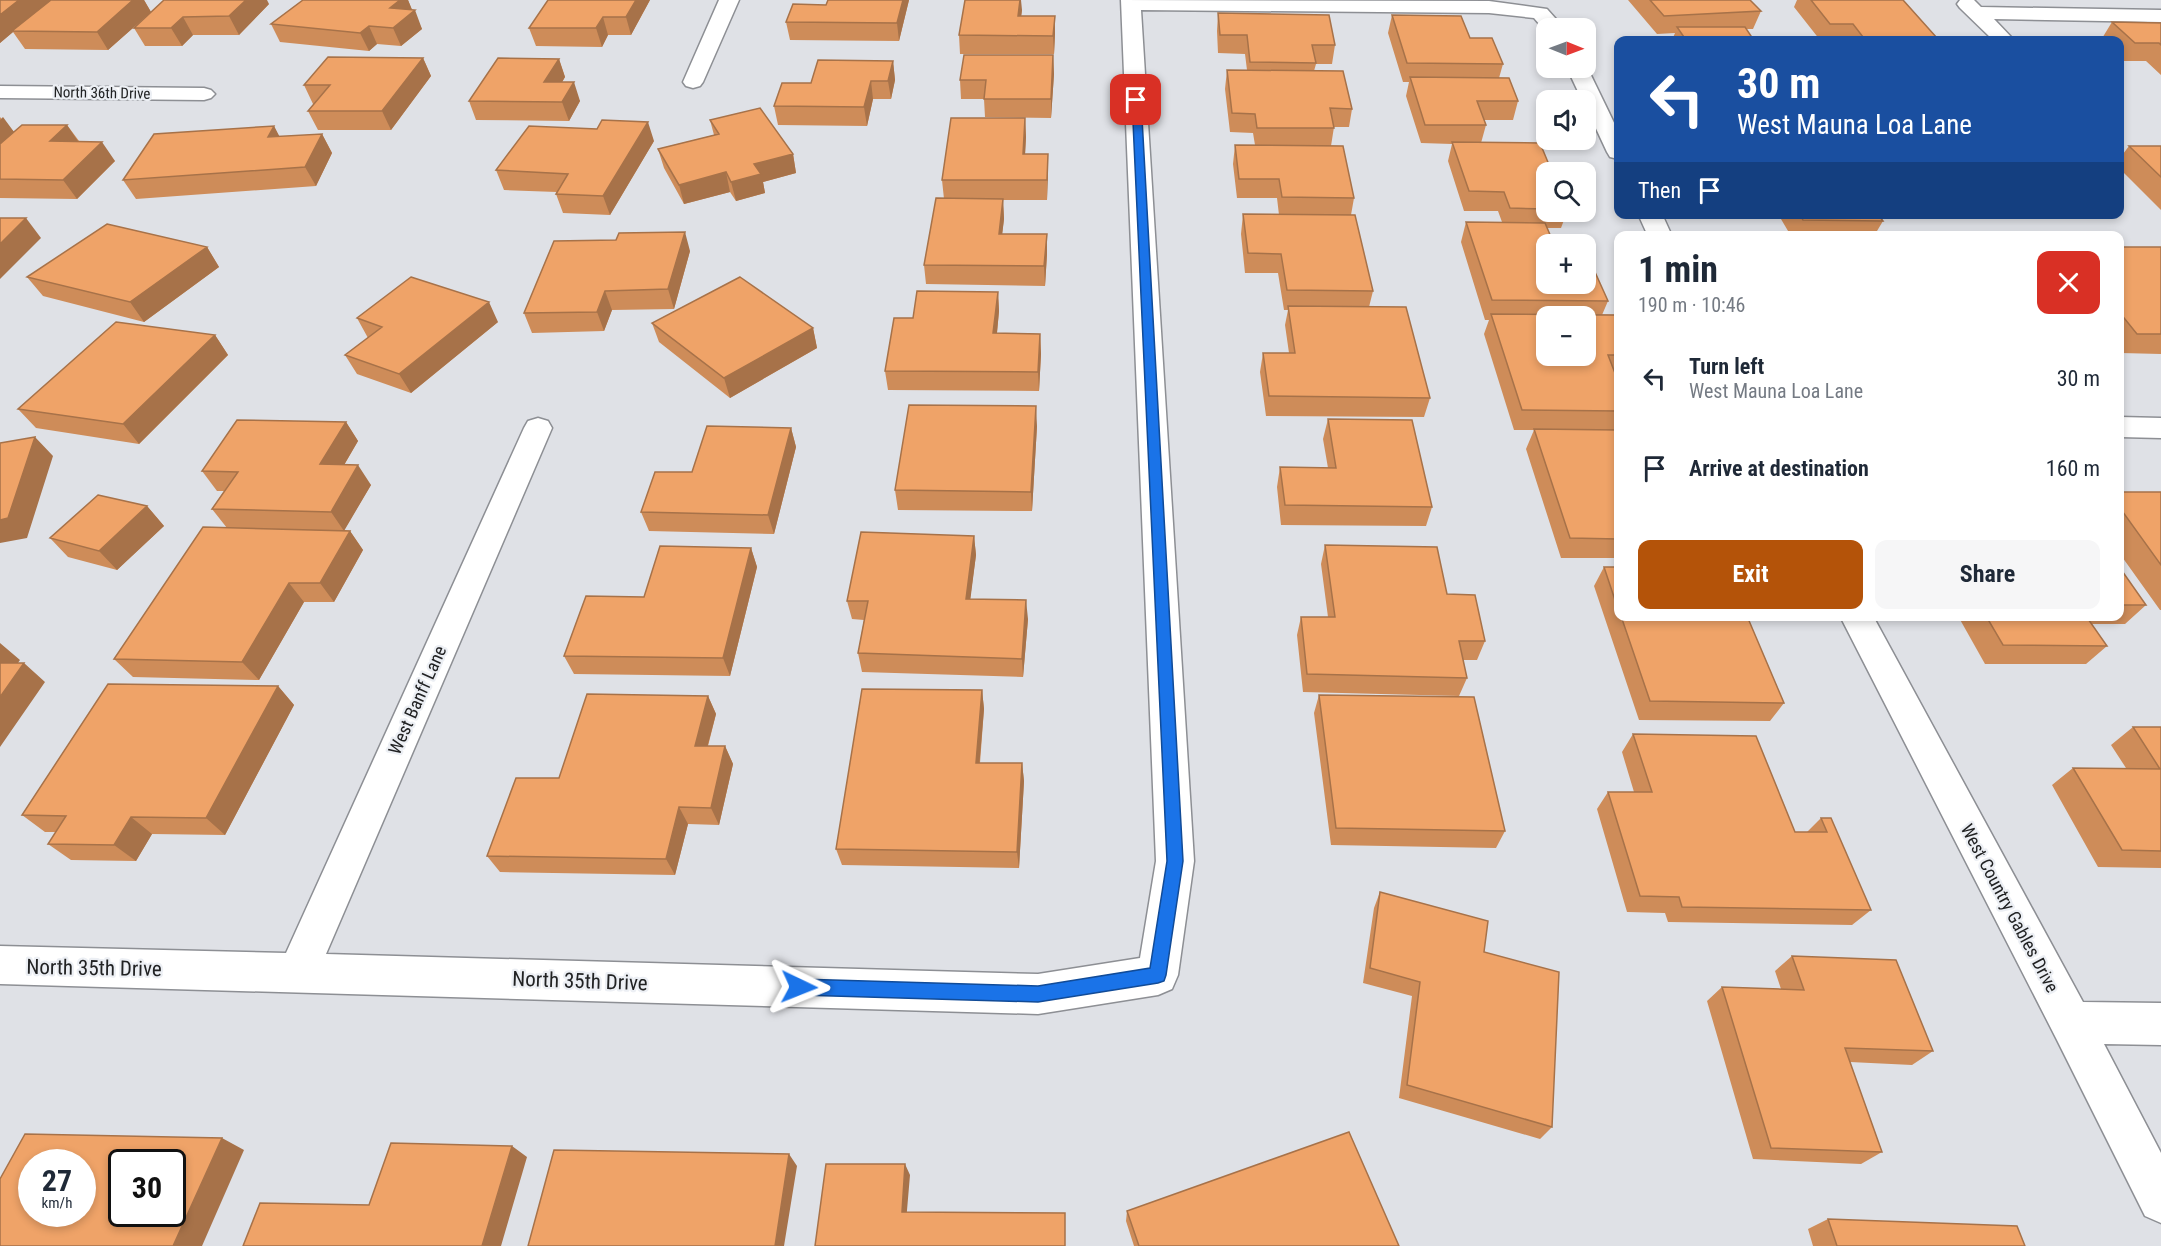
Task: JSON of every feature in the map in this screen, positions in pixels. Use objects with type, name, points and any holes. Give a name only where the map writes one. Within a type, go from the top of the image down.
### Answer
[{"type":"street","points":[[693,82],[729,0]]},
{"type":"street","points":[[1131,2],[1489,7],[1540,13],[1545,18]]},
{"type":"street","name":"North 35th Drive","points":[[0,965],[1038,994],[1158,975],[1175,861],[1131,2]]},
{"type":"street","points":[[1970,6],[2161,15]]},
{"type":"street","points":[[1970,6],[2000,36]]},
{"type":"street","points":[[1582,78],[1614,144]]},
{"type":"street","name":"North 36th Drive","points":[[0,92],[204,94]]},
{"type":"street","points":[[2124,427],[2161,428]]},
{"type":"street","name":"West Banff Lane","points":[[298,972],[538,428]]},
{"type":"street","name":"West Country Gables Drive","points":[[1859,621],[2071,1023],[2161,1200]]},
{"type":"street","points":[[2071,1023],[2161,1024]]},
{"type":"building","points":[[0,0],[19,0],[0,15]]},
{"type":"building","points":[[51,0],[133,0],[97,32],[12,31]]},
{"type":"building","points":[[164,0],[246,0],[229,16],[183,17],[171,28],[134,28]]},
{"type":"building","points":[[303,0],[400,0],[390,8],[415,10],[393,28],[369,26],[360,33],[271,24]]},
{"type":"building","points":[[548,0],[636,0],[626,17],[603,17],[596,28],[529,28]]},
{"type":"building","points":[[828,0],[903,0],[897,23],[786,22],[793,4],[826,5]]},
{"type":"building","points":[[965,0],[1020,0],[1018,16],[1055,16],[1053,36],[959,35]]},
{"type":"building","points":[[1650,0],[1750,0],[1761,11],[1664,16]]},
{"type":"building","points":[[1811,0],[1903,0],[1935,36],[1862,36],[1853,24],[1830,24]]},
{"type":"building","points":[[1218,13],[1329,15],[1335,45],[1312,45],[1316,63],[1250,62],[1247,35],[1220,35]]},
{"type":"building","points":[[1392,15],[1461,16],[1470,38],[1492,38],[1503,64],[1407,63]]},
{"type":"building","points":[[2112,22],[2161,23],[2161,45],[2159,43],[2135,43]]},
{"type":"building","points":[[1677,27],[1745,27],[1751,36],[1683,36]]},
{"type":"building","points":[[964,55],[1053,55],[1051,99],[984,99],[986,80],[960,80]]},
{"type":"building","points":[[328,57],[423,58],[382,111],[308,111],[330,85],[304,85]]},
{"type":"building","points":[[498,58],[559,59],[544,82],[574,82],[562,102],[469,101]]},
{"type":"building","points":[[818,60],[893,61],[888,81],[871,81],[864,107],[774,106],[782,83],[811,83]]},
{"type":"building","points":[[1227,70],[1343,71],[1352,109],[1330,108],[1334,128],[1257,128],[1255,114],[1232,113]]},
{"type":"building","points":[[1410,77],[1509,78],[1518,101],[1477,101],[1486,125],[1425,125]]},
{"type":"building","points":[[760,108],[793,154],[754,164],[761,174],[731,182],[726,172],[679,185],[658,149],[719,134],[710,120]]},
{"type":"building","points":[[951,118],[1025,118],[1023,154],[1048,154],[1047,180],[942,180]]},
{"type":"building","points":[[602,120],[648,122],[603,196],[556,194],[568,174],[496,170],[529,126],[597,129]]},
{"type":"building","points":[[22,125],[67,125],[50,141],[102,142],[63,180],[0,179],[0,144]]},
{"type":"building","points":[[274,126],[268,137],[322,134],[305,167],[123,180],[154,134]]},
{"type":"building","points":[[1452,142],[1536,143],[1536,150],[1543,150],[1548,162],[1536,162],[1536,209],[1510,208],[1504,192],[1469,191]]},
{"type":"building","points":[[1235,145],[1343,146],[1354,198],[1282,197],[1279,179],[1239,179]]},
{"type":"building","points":[[2129,146],[2161,146],[2161,177]]},
{"type":"building","points":[[936,198],[1003,199],[999,234],[1047,234],[1044,266],[924,265]]},
{"type":"building","points":[[1243,214],[1355,215],[1373,291],[1287,290],[1281,254],[1248,253]]},
{"type":"building","points":[[0,218],[26,218],[0,244]]},
{"type":"building","points":[[1882,219],[1883,221],[1803,220]]},
{"type":"building","points":[[1466,222],[1545,223],[1550,234],[1536,234],[1536,294],[1596,294],[1596,274],[1608,301],[1492,300]]},
{"type":"building","points":[[107,224],[207,247],[130,302],[27,277]]},
{"type":"building","points":[[685,232],[668,289],[605,291],[597,312],[524,313],[554,241],[616,240],[619,233]]},
{"type":"building","points":[[2124,247],[2161,247],[2161,334],[2137,334],[2124,318]]},
{"type":"building","points":[[411,277],[489,302],[399,374],[345,355],[382,327],[357,318]]},
{"type":"building","points":[[740,277],[813,328],[724,378],[652,323]]},
{"type":"building","points":[[917,291],[998,292],[993,333],[1040,334],[1038,372],[885,371],[894,318],[913,318]]},
{"type":"building","points":[[1288,306],[1406,307],[1430,398],[1269,396],[1263,353],[1295,353]]},
{"type":"building","points":[[1491,314],[1536,314],[1536,366],[1596,366],[1596,315],[1614,315],[1614,355],[1608,355],[1614,371],[1614,411],[1522,410]]},
{"type":"building","points":[[116,322],[215,335],[123,424],[18,409]]},
{"type":"building","points":[[909,405],[1036,406],[1031,492],[895,490]]},
{"type":"building","points":[[1328,419],[1412,420],[1432,507],[1285,505],[1280,467],[1336,468]]},
{"type":"building","points":[[237,420],[346,422],[320,464],[358,465],[331,512],[212,509],[238,472],[202,471]]},
{"type":"building","points":[[707,426],[791,428],[768,515],[641,512],[655,472],[692,472]]},
{"type":"building","points":[[1534,429],[1614,430],[1614,539],[1570,538]]},
{"type":"building","points":[[35,437],[8,518],[0,520],[0,443]]},
{"type":"building","points":[[2124,492],[2161,492],[2161,565],[2124,514]]},
{"type":"building","points":[[98,495],[147,506],[99,551],[50,538]]},
{"type":"building","points":[[203,527],[350,531],[320,583],[289,583],[242,662],[114,659]]},
{"type":"building","points":[[861,532],[974,536],[966,599],[1026,600],[1022,659],[858,653],[868,601],[847,601]]},
{"type":"building","points":[[1325,545],[1437,547],[1447,594],[1475,595],[1485,641],[1459,641],[1467,678],[1307,674],[1301,617],[1335,617]]},
{"type":"building","points":[[660,546],[751,548],[723,658],[564,656],[586,596],[644,597]]},
{"type":"building","points":[[1604,567],[1614,567],[1614,597]]},
{"type":"building","points":[[2124,574],[2146,605],[2124,605]]},
{"type":"building","points":[[1623,621],[1749,621],[1784,703],[1650,701]]},
{"type":"building","points":[[1989,621],[2090,621],[2107,646],[2003,645]]},
{"type":"building","points":[[0,663],[24,663],[0,697]]},
{"type":"building","points":[[108,684],[278,686],[206,818],[131,817],[114,845],[48,844],[66,816],[22,815]]},
{"type":"building","points":[[862,689],[982,690],[976,763],[1022,763],[1017,852],[836,849]]},
{"type":"building","points":[[587,694],[708,696],[695,746],[725,746],[711,808],[679,807],[666,859],[487,856],[516,778],[559,778]]},
{"type":"building","points":[[1319,695],[1474,697],[1505,831],[1336,828]]},
{"type":"building","points":[[2133,727],[2161,727],[2161,851],[2122,850],[2073,768],[2160,769]]},
{"type":"building","points":[[1633,734],[1756,736],[1795,832],[1827,832],[1821,818],[1831,818],[1871,910],[1682,907],[1679,897],[1640,896],[1608,792],[1652,792]]},
{"type":"building","points":[[1380,892],[1488,921],[1484,952],[1559,972],[1552,1127],[1407,1085],[1420,982],[1370,968]]},
{"type":"building","points":[[1792,956],[1896,960],[1933,1051],[1845,1048],[1882,1152],[1771,1148],[1722,987],[1804,990]]},
{"type":"building","points":[[1349,1132],[1399,1246],[1139,1246],[1127,1211]]},
{"type":"building","points":[[25,1134],[222,1138],[186,1217],[186,1149],[108,1149],[108,1227],[182,1227],[173,1246],[0,1246],[0,1179]]},
{"type":"building","points":[[391,1143],[512,1146],[482,1246],[243,1246],[260,1203],[369,1205]]},
{"type":"building","points":[[554,1150],[789,1154],[775,1246],[528,1246]]},
{"type":"building","points":[[826,1164],[905,1164],[902,1212],[1065,1213],[1065,1246],[815,1246]]},
{"type":"building","points":[[1828,1219],[2017,1226],[2025,1246],[1837,1246]]},
{"type":"route","points":[[799,987],[1038,994],[1158,975],[1175,861],[1136,100]]}]
